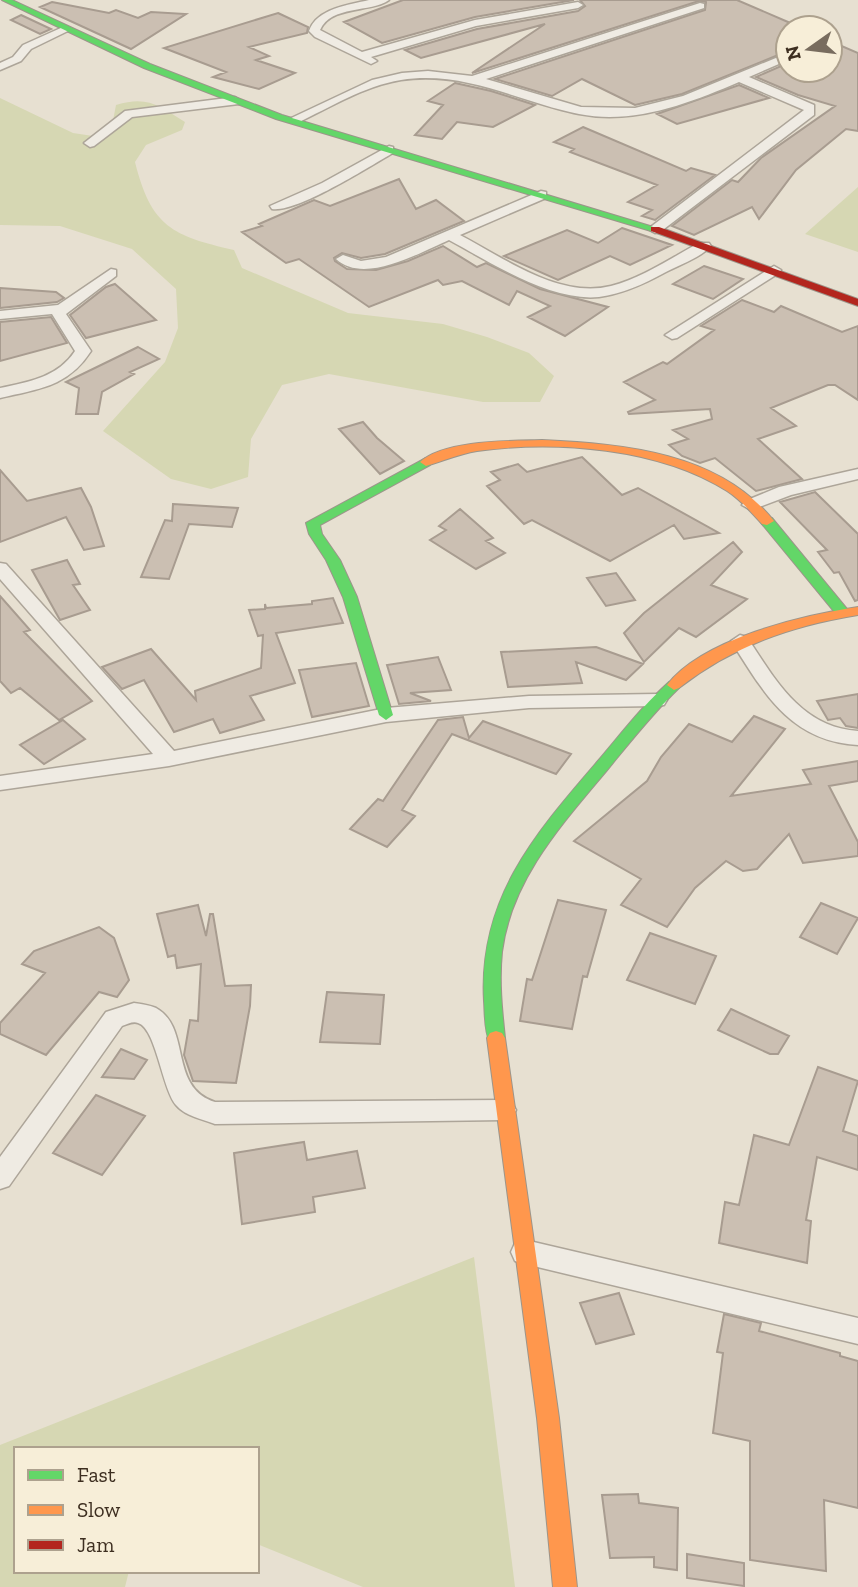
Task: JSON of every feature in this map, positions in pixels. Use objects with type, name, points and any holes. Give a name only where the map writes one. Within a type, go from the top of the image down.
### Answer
[{"type":"street","points":[[6,0],[235,101],[655,229],[774,270],[858,303]]},
{"type":"street","points":[[384,0],[325,16],[316,21],[314,31],[401,76]]},
{"type":"street","points":[[361,56],[475,23],[578,5]]},
{"type":"street","points":[[475,79],[700,6]]},
{"type":"street","points":[[0,68],[17,59],[27,47],[67,29]]},
{"type":"street","points":[[293,120],[373,83],[401,76],[439,74],[475,79],[580,111],[599,114],[666,106],[699,96],[774,62]]},
{"type":"street","points":[[655,229],[810,112],[810,108],[801,103],[738,78]]},
{"type":"street","points":[[90,143],[129,114],[235,101]]},
{"type":"street","points":[[277,206],[327,187],[389,150]]},
{"type":"street","points":[[343,259],[360,265],[376,265],[541,195]]},
{"type":"street","points":[[449,235],[540,280],[589,293],[616,289],[704,246]]},
{"type":"street","points":[[672,335],[774,270]]},
{"type":"street","points":[[0,315],[62,309],[111,273]]},
{"type":"street","points":[[0,393],[48,381],[67,373],[77,363],[83,351],[79,341],[60,321],[62,309]]},
{"type":"street","points":[[386,715],[362,631],[333,559],[313,533],[313,523],[323,515],[447,452],[523,444],[599,448],[664,458],[733,489],[850,612]]},
{"type":"street","points":[[751,505],[785,491],[858,474]]},
{"type":"street","points":[[0,568],[169,759]]},
{"type":"street","points":[[565,1587],[559,1506],[503,1110],[491,979],[497,929],[514,882],[547,831],[657,699],[713,656],[740,642],[772,628],[850,612]]},
{"type":"street","points":[[740,642],[777,697],[791,712],[830,734],[858,738]]},
{"type":"street","points":[[0,783],[169,759],[386,715],[517,703],[657,699]]},
{"type":"street","points":[[0,1178],[114,1019],[126,1013],[149,1015],[158,1024],[183,1097],[195,1106],[215,1113],[503,1110]]},
{"type":"street","points":[[525,1252],[858,1331]]},
{"type":"green space","points":[[0,98],[73,133],[93,136],[111,131],[116,105],[137,101],[160,107],[185,122],[182,130],[146,145],[135,162],[149,201],[157,215],[168,225],[195,239],[234,250],[242,268],[348,313],[443,324],[487,337],[529,353],[554,376],[540,402],[483,402],[329,374],[282,385],[251,439],[248,477],[211,489],[171,479],[103,431],[165,362],[178,328],[176,289],[132,249],[60,226],[0,225]]},
{"type":"green space","points":[[858,187],[858,252],[805,234]]},
{"type":"green space","points":[[474,1257],[515,1587],[363,1587],[259,1545],[259,1447],[14,1447],[14,1573],[128,1573],[125,1587],[0,1587],[0,1445]]},
{"type":"building","points":[[403,0],[574,0],[475,17],[382,43],[344,22]]},
{"type":"building","points":[[580,0],[737,0],[774,16],[774,57],[682,94],[635,105],[582,79],[552,96],[495,79],[705,10],[706,2],[699,1],[472,73],[545,24],[421,58],[405,50],[477,29],[578,11],[585,6]]},
{"type":"building","points":[[52,2],[109,13],[116,10],[138,18],[151,12],[186,14],[131,49],[40,7]]},
{"type":"building","points":[[278,13],[308,27],[307,33],[249,47],[269,56],[256,60],[295,73],[259,89],[213,77],[226,72],[164,48]]},
{"type":"building","points":[[21,15],[51,29],[40,34],[11,20]]},
{"type":"building","points":[[844,47],[858,53],[858,131],[846,129],[796,170],[759,219],[752,207],[694,235],[672,226],[732,180],[738,182],[761,158],[835,106],[798,95],[756,77],[774,69],[774,84],[844,84]]},
{"type":"building","points":[[455,83],[535,105],[493,127],[457,122],[442,139],[415,135],[443,105],[428,101]]},
{"type":"building","points":[[739,85],[769,98],[677,124],[657,114]]},
{"type":"building","points":[[583,127],[686,171],[691,168],[715,175],[655,220],[642,216],[652,210],[628,202],[657,185],[570,152],[574,149],[554,142]]},
{"type":"building","points":[[399,179],[416,209],[436,200],[464,221],[385,254],[361,258],[342,253],[334,258],[335,261],[347,269],[376,270],[408,261],[443,246],[477,267],[486,263],[540,289],[608,307],[565,336],[528,317],[550,306],[517,291],[509,305],[462,281],[443,285],[438,280],[369,307],[299,259],[286,263],[242,232],[262,226],[259,224],[314,200],[330,206]]},
{"type":"building","points":[[622,228],[672,245],[630,265],[610,256],[558,280],[504,256],[567,230],[598,243]]},
{"type":"building","points":[[704,266],[743,279],[713,299],[673,284]]},
{"type":"building","points":[[115,284],[156,320],[86,338],[70,315],[106,287]]},
{"type":"building","points":[[0,288],[56,292],[64,298],[57,302],[0,308]]},
{"type":"building","points":[[742,300],[774,312],[781,306],[842,332],[858,326],[858,400],[835,385],[828,385],[771,408],[796,426],[758,439],[802,479],[756,491],[715,458],[700,463],[682,456],[669,445],[688,439],[673,430],[712,419],[710,409],[629,414],[628,412],[655,400],[624,382],[663,362],[667,364],[714,330],[701,326]]},
{"type":"building","points":[[51,317],[67,343],[0,361],[0,322]]},
{"type":"building","points":[[138,347],[159,359],[130,372],[134,374],[102,392],[98,414],[76,414],[79,388],[66,382]]},
{"type":"building","points":[[363,422],[404,461],[380,474],[339,429]]},
{"type":"building","points":[[582,457],[622,495],[638,488],[719,533],[684,539],[674,525],[610,561],[532,520],[524,524],[487,486],[500,480],[491,472],[518,464],[527,472]]},
{"type":"building","points":[[0,470],[27,501],[81,488],[91,507],[104,546],[84,550],[66,517],[0,542]]},
{"type":"building","points":[[815,492],[858,534],[858,600],[855,601],[839,572],[834,573],[818,552],[827,550],[780,502]]},
{"type":"building","points":[[173,504],[238,508],[232,527],[189,524],[169,579],[141,577],[165,520],[172,521]]},
{"type":"building","points":[[460,509],[493,538],[486,541],[505,553],[476,569],[430,540],[446,530],[439,526]]},
{"type":"building","points":[[733,542],[742,552],[711,585],[747,599],[696,637],[679,628],[644,662],[624,633],[644,613]]},
{"type":"building","points":[[67,560],[80,584],[73,585],[90,610],[60,620],[32,570]]},
{"type":"building","points":[[616,573],[635,600],[606,606],[587,578]]},
{"type":"building","points":[[0,596],[30,630],[24,632],[92,701],[59,720],[20,688],[11,693],[0,681]]},
{"type":"building","points":[[333,598],[343,623],[276,633],[295,683],[250,696],[264,720],[220,733],[213,719],[174,732],[144,680],[122,689],[102,667],[151,649],[196,700],[195,691],[261,668],[263,635],[258,636],[249,610],[265,609],[265,604],[266,608],[312,604],[312,601]]},
{"type":"building","points":[[596,647],[643,664],[626,680],[576,662],[582,683],[508,687],[501,652]]},
{"type":"building","points":[[438,657],[451,690],[410,693],[431,701],[399,704],[387,665]]},
{"type":"building","points":[[356,663],[369,706],[312,717],[299,670]]},
{"type":"building","points":[[858,694],[858,728],[846,726],[840,718],[828,720],[817,701]]},
{"type":"building","points":[[754,716],[785,729],[731,796],[811,784],[803,770],[858,761],[858,781],[829,786],[858,842],[858,856],[803,863],[789,834],[757,869],[743,871],[726,861],[695,888],[667,927],[621,905],[641,879],[574,841],[647,781],[661,757],[689,724],[732,742]]},
{"type":"building","points":[[463,717],[469,738],[483,721],[571,754],[556,774],[452,734],[402,810],[415,816],[387,847],[350,829],[378,799],[383,801],[438,720]]},
{"type":"building","points":[[63,720],[85,739],[44,764],[20,745]]},
{"type":"building","points":[[558,900],[606,910],[587,977],[583,976],[572,1029],[520,1021],[527,979],[532,980]]},
{"type":"building","points":[[821,903],[858,918],[837,954],[800,937]]},
{"type":"building","points":[[198,905],[206,936],[210,914],[213,914],[225,986],[251,985],[250,1006],[236,1083],[193,1081],[184,1055],[190,1020],[198,1021],[201,964],[177,968],[175,955],[168,957],[157,914]]},
{"type":"building","points":[[99,927],[114,938],[129,980],[117,997],[99,992],[46,1055],[0,1034],[0,1023],[45,973],[22,964],[34,951]]},
{"type":"building","points":[[650,933],[716,956],[695,1004],[627,980]]},
{"type":"building","points":[[327,992],[384,995],[380,1044],[320,1042]]},
{"type":"building","points":[[731,1009],[789,1036],[778,1054],[770,1054],[718,1030]]},
{"type":"building","points":[[121,1049],[147,1060],[134,1079],[102,1077]]},
{"type":"building","points":[[818,1067],[858,1081],[843,1131],[858,1136],[858,1170],[817,1157],[806,1220],[811,1221],[807,1263],[719,1243],[725,1202],[739,1205],[754,1135],[789,1145]]},
{"type":"building","points":[[96,1095],[145,1116],[102,1175],[53,1153]]},
{"type":"building","points":[[304,1142],[307,1160],[357,1151],[365,1188],[313,1197],[315,1212],[242,1224],[234,1153]]},
{"type":"building","points":[[619,1293],[634,1334],[596,1344],[580,1303]]},
{"type":"building","points":[[724,1314],[761,1323],[759,1331],[840,1353],[840,1356],[858,1361],[858,1508],[824,1500],[826,1571],[750,1560],[750,1441],[713,1433],[723,1353],[717,1352]]},
{"type":"building","points":[[638,1494],[639,1503],[678,1508],[677,1570],[654,1567],[654,1557],[610,1558],[602,1495]]},
{"type":"building","points":[[687,1554],[744,1563],[744,1586],[687,1578]]},
{"type":"traffic: fast","points":[[6,0],[147,66],[279,117],[655,229]]},
{"type":"traffic: fast","points":[[386,715],[350,597],[333,560],[317,538],[313,523],[426,462]]},
{"type":"traffic: fast","points":[[767,521],[842,612]]},
{"type":"traffic: fast","points":[[496,1038],[492,990],[493,954],[501,917],[523,869],[552,826],[645,714],[674,685]]},
{"type":"traffic: slow","points":[[426,462],[449,453],[509,444],[576,445],[638,453],[679,463],[724,484],[741,495],[767,521]]},
{"type":"traffic: slow","points":[[674,685],[694,669],[737,644],[808,620],[858,611]]},
{"type":"traffic: slow","points":[[496,1038],[548,1418],[565,1587]]},
{"type":"traffic: jam","points":[[655,229],[858,303]]}]
